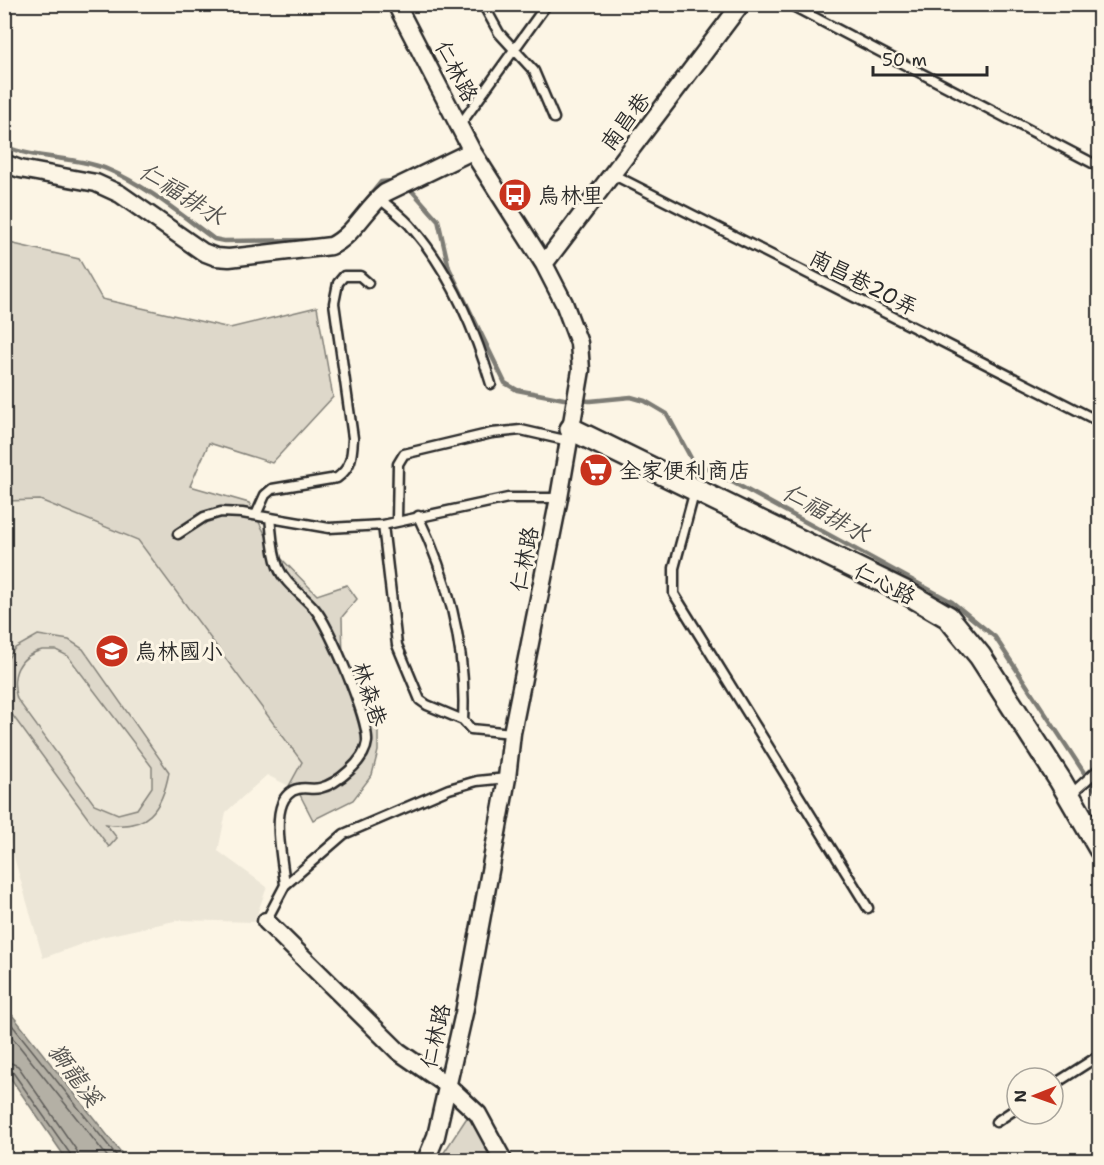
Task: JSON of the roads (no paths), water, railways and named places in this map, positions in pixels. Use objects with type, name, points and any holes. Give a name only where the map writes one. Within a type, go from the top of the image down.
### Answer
[{"type":"street","name":"仁林路","points":[[396,4],[472,151],[544,264],[564,303],[579,343],[580,370],[559,498],[512,733],[507,778],[464,1013],[436,1136],[426,1161]]},
{"type":"street","name":"南昌巷","points":[[544,264],[741,4]]},
{"type":"street","points":[[4,163],[20,169],[96,183],[120,194],[203,252],[216,257],[229,258],[331,246],[340,242],[379,198],[472,151]]},
{"type":"street","name":"仁心路","points":[[572,427],[695,490],[906,592],[948,617],[980,656],[1076,790],[1100,849]]},
{"type":"street","points":[[266,921],[398,1051],[447,1085],[478,1114],[504,1161]]},
{"type":"lane","points":[[483,4],[499,33],[534,71],[554,118]]},
{"type":"lane","points":[[460,125],[547,4]]},
{"type":"lane","points":[[789,4],[1100,167]]},
{"type":"lane","name":"南昌巷20弄","points":[[612,174],[1100,422]]},
{"type":"lane","points":[[379,198],[413,228],[441,267],[468,321],[491,384]]},
{"type":"lane","points":[[256,515],[265,495],[272,489],[337,478],[344,473],[352,460],[353,438],[334,303],[338,283],[344,276],[360,276],[368,283]]},
{"type":"lane","points":[[397,520],[398,464],[404,454],[492,433],[572,427]]},
{"type":"lane","points":[[695,490],[674,568],[674,594],[868,908]]},
{"type":"lane","points":[[178,534],[204,517],[221,512],[256,515],[329,528],[383,525],[397,520],[523,496],[559,498]]},
{"type":"lane","points":[[418,516],[439,559],[450,597],[465,684],[463,720]]},
{"type":"lane","name":"林森巷","points":[[270,518],[273,552],[279,569],[288,583],[314,608],[329,632],[363,722],[367,742],[364,753],[352,767],[329,785],[317,789],[297,789],[287,794],[279,816],[285,885]]},
{"type":"lane","name":"林森巷","points":[[383,525],[397,645],[420,700],[463,720],[471,729],[512,733]]},
{"type":"lane","points":[[1076,790],[1096,772]]},
{"type":"lane","points":[[266,921],[285,885],[344,834],[449,789],[477,781],[507,778]]},
{"type":"lane","points":[[1065,1077],[1100,1055]]},
{"type":"lane","points":[[996,1122],[1005,1116]]},
{"type":"water","name":"獅龍溪","points":[[4,1006],[127,1160],[67,1160],[5,1070]]},
{"type":"waterway","name":"仁福排水","points":[[4,146],[30,154],[83,162],[109,170],[150,193],[214,239],[224,241],[313,240]]},
{"type":"waterway","name":"仁福排水","points":[[360,208],[381,182],[392,181]]},
{"type":"waterway","name":"仁福排水","points":[[413,192],[438,220],[449,268],[505,383],[517,390],[564,399],[590,401],[631,397],[645,401],[667,414],[692,460],[952,602],[995,637],[1100,797]]},
{"type":"place","name":"烏林里","points":[[515,195]]},
{"type":"place","name":"全家便利商店","points":[[596,470]]},
{"type":"place","name":"烏林國小","points":[[112,651]]}]
